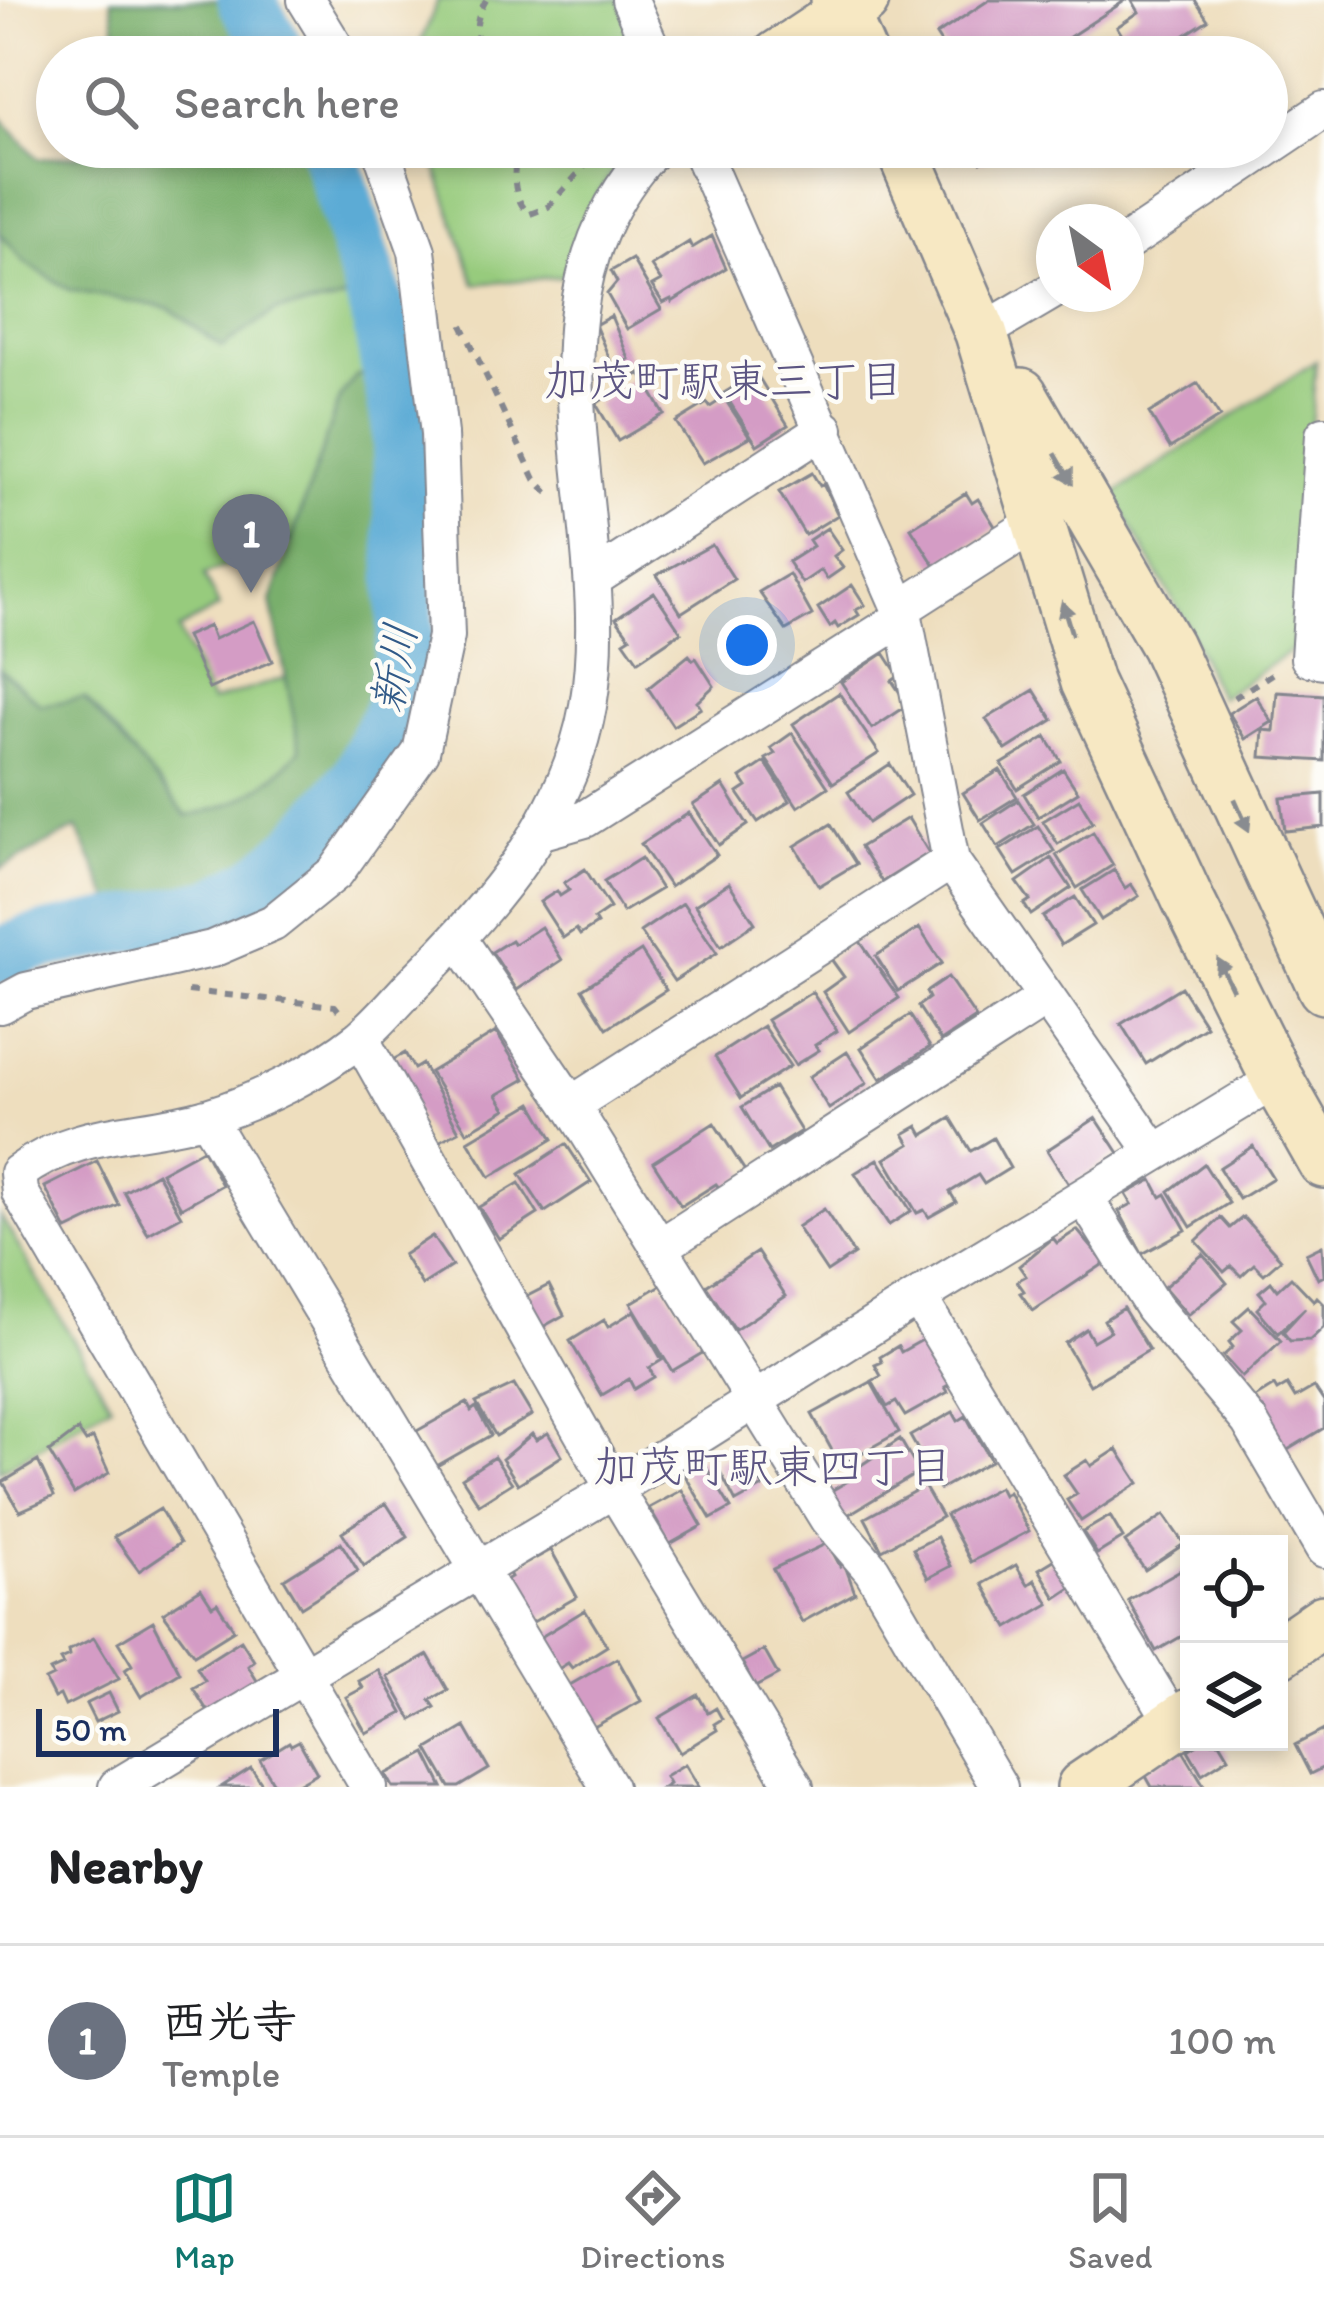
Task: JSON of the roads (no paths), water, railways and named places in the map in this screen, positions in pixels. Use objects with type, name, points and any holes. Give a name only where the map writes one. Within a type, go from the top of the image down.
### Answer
[{"type":"street","points":[[306,0],[328,36]]},
{"type":"street","points":[[630,0],[646,36]]},
{"type":"street","points":[[815,36],[851,17]]},
{"type":"street","points":[[1288,134],[1324,110]]},
{"type":"street","points":[[0,1005],[26,991],[212,949],[273,923],[336,872],[421,752],[446,636],[439,434],[417,251],[387,168]]},
{"type":"street","points":[[369,1787],[20,1192],[18,1173],[46,1153],[75,1142],[206,1117],[278,1088],[360,1038],[500,892],[539,832],[570,768],[588,707],[592,579],[573,344],[588,262],[626,178],[636,168]]},
{"type":"street","points":[[708,168],[902,613],[951,861],[1155,1153]]},
{"type":"street","points":[[910,168],[981,333],[1087,682],[1277,1079],[1324,1162]]},
{"type":"street","points":[[1144,231],[1238,168]]},
{"type":"street","points":[[981,333],[1036,301]]},
{"type":"street","points":[[981,333],[1167,646],[1324,988]]},
{"type":"street","points":[[592,579],[825,429]]},
{"type":"street","points":[[1316,659],[1324,435]]},
{"type":"street","points":[[539,832],[585,819],[1037,522]]},
{"type":"street","points":[[571,1105],[951,861]]},
{"type":"street","points":[[458,940],[571,1105],[828,1519],[872,1570],[999,1787]]},
{"type":"street","points":[[660,1247],[1046,998]]},
{"type":"street","points":[[360,1038],[614,1489],[795,1787]]},
{"type":"street","points":[[117,1787],[162,1776],[303,1676],[1277,1079]]},
{"type":"street","points":[[206,1117],[609,1787]]},
{"type":"street","points":[[1084,1197],[1153,1307],[1249,1420],[1324,1549]]},
{"type":"street","points":[[918,1297],[1180,1717]]},
{"type":"street","points":[[1288,1646],[1324,1621]]},
{"type":"street","points":[[1083,1787],[1180,1721]]},
{"type":"waterway","name":"新川","points":[[246,0],[267,36]]},
{"type":"waterway","name":"新川","points":[[0,957],[29,944],[214,907],[259,883],[300,848],[359,778],[393,708],[406,634],[400,425],[379,313],[334,168]]},
{"type":"place","name":"西光寺","points":[[251,593]]},
{"type":"district","name":"加茂町駅東三丁目","points":[[724,380]]},
{"type":"district","name":"加茂町駅東四丁目","points":[[773,1466]]}]
